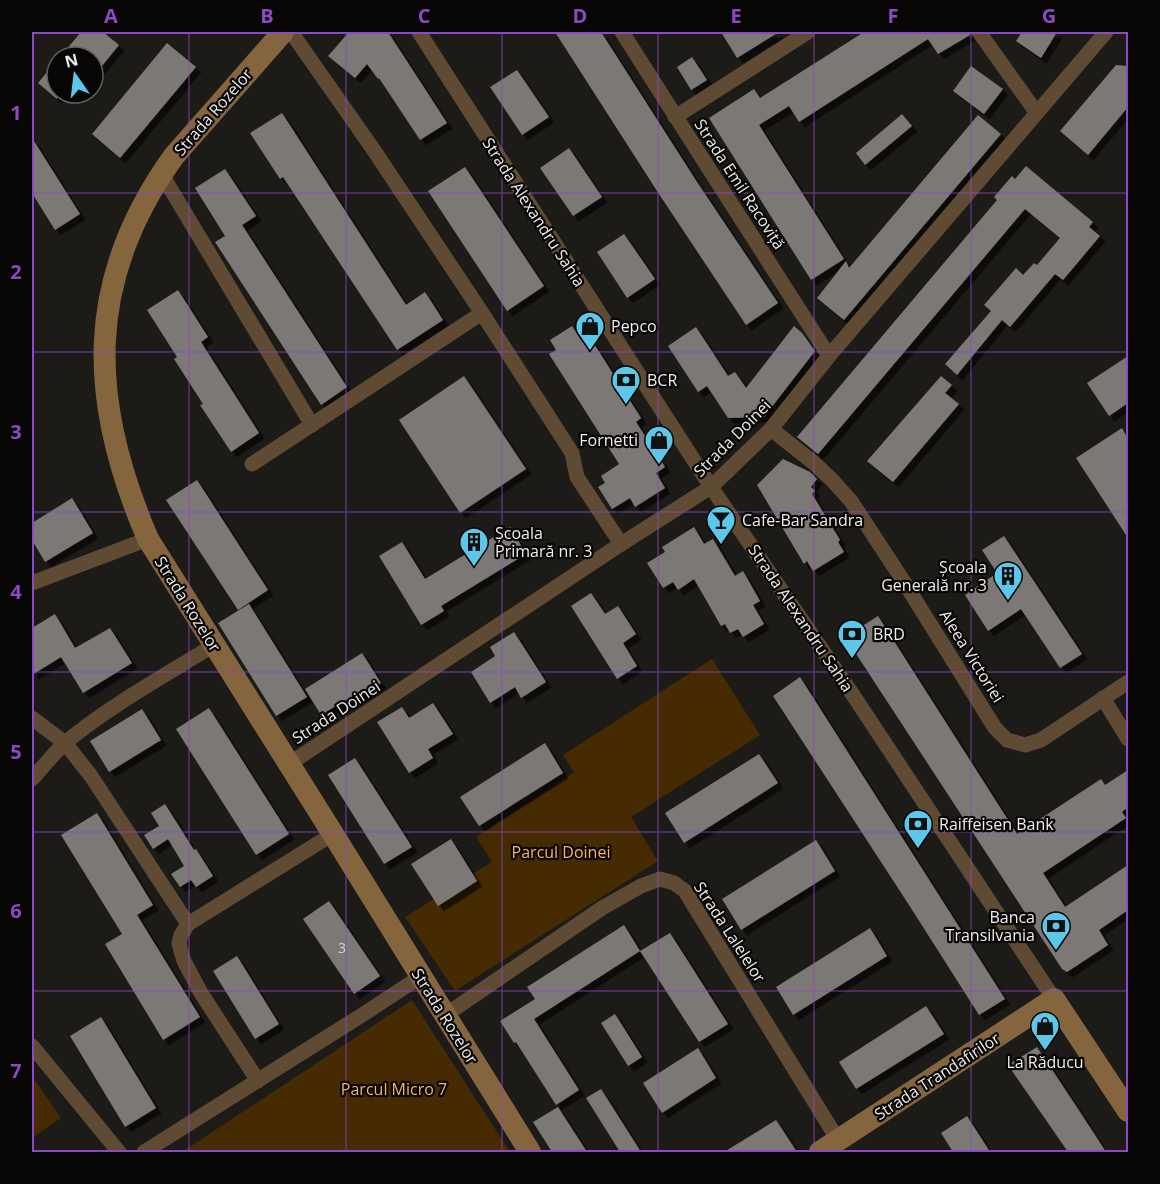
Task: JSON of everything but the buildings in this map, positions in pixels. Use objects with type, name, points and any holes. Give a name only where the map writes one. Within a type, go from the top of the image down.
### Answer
[{"type":"street","name":"Strada Rozelor","points":[[283,32],[190,136],[161,173],[136,217],[124,245],[108,305],[104,368],[110,423],[123,477],[148,539],[530,1152]]},
{"type":"street","points":[[291,32],[373,149],[482,313],[572,453],[577,477],[621,544]]},
{"type":"street","name":"Strada Alexandru Sahia","points":[[419,32],[711,487],[851,692],[1128,1111]]},
{"type":"street","name":"Strada Emil Racoviță","points":[[622,32],[829,356]]},
{"type":"street","points":[[675,117],[808,32]]},
{"type":"street","points":[[979,32],[1036,112]]},
{"type":"street","name":"Strada Doinei","points":[[289,764],[711,487],[771,429],[829,356],[1106,32]]},
{"type":"street","points":[[161,173],[312,425]]},
{"type":"street","points":[[252,464],[482,313]]},
{"type":"street","name":"Aleea Victoriei","points":[[771,429],[814,463],[851,501],[995,728],[1007,740],[1025,745],[1041,740],[1128,682]]},
{"type":"street","points":[[32,583],[148,539]]},
{"type":"street","points":[[32,779],[65,743],[121,703],[214,645]]},
{"type":"street","points":[[1103,699],[1128,739]]},
{"type":"street","points":[[32,718],[65,743],[91,776],[188,924]]},
{"type":"street","points":[[258,1081],[201,993],[184,961],[179,945],[181,934],[188,924],[333,834]]},
{"type":"street","name":"Strada Lalelelor","points":[[444,1016],[602,908],[641,886],[660,879],[674,883],[685,891],[829,1146]]},
{"type":"street","points":[[144,1152],[420,977]]},
{"type":"street","name":"Strada Trandafirilor","points":[[829,1146],[1054,999]]},
{"type":"street","points":[[32,1046],[119,1152]]},
{"type":"green space","name":"Parcul Doinei","points":[[712,659],[760,735],[631,817],[658,861],[455,991],[405,917],[492,862],[476,837],[574,772],[563,755]]},
{"type":"green space","name":"Parcul Micro 7","points":[[412,1000],[510,1152],[182,1152]]},
{"type":"green space","points":[[35,1080],[61,1118],[32,1138],[32,1082]]},
{"type":"place","name":"Pepco","points":[[590,352]]},
{"type":"place","name":"BCR","points":[[626,406]]},
{"type":"place","name":"Fornetti","points":[[659,466]]},
{"type":"place","name":"Cafe-Bar Sandra","points":[[721,546]]},
{"type":"place","name":"Școala Primară nr. 3","points":[[474,568]]},
{"type":"place","name":"Școala Generală nr. 3","points":[[1008,602]]},
{"type":"place","name":"BRD","points":[[852,660]]},
{"type":"place","name":"Raiffeisen Bank","points":[[918,850]]},
{"type":"place","name":"Banca Transilvania","points":[[1056,952]]},
{"type":"place","name":"La Răducu","points":[[1045,1052]]}]
